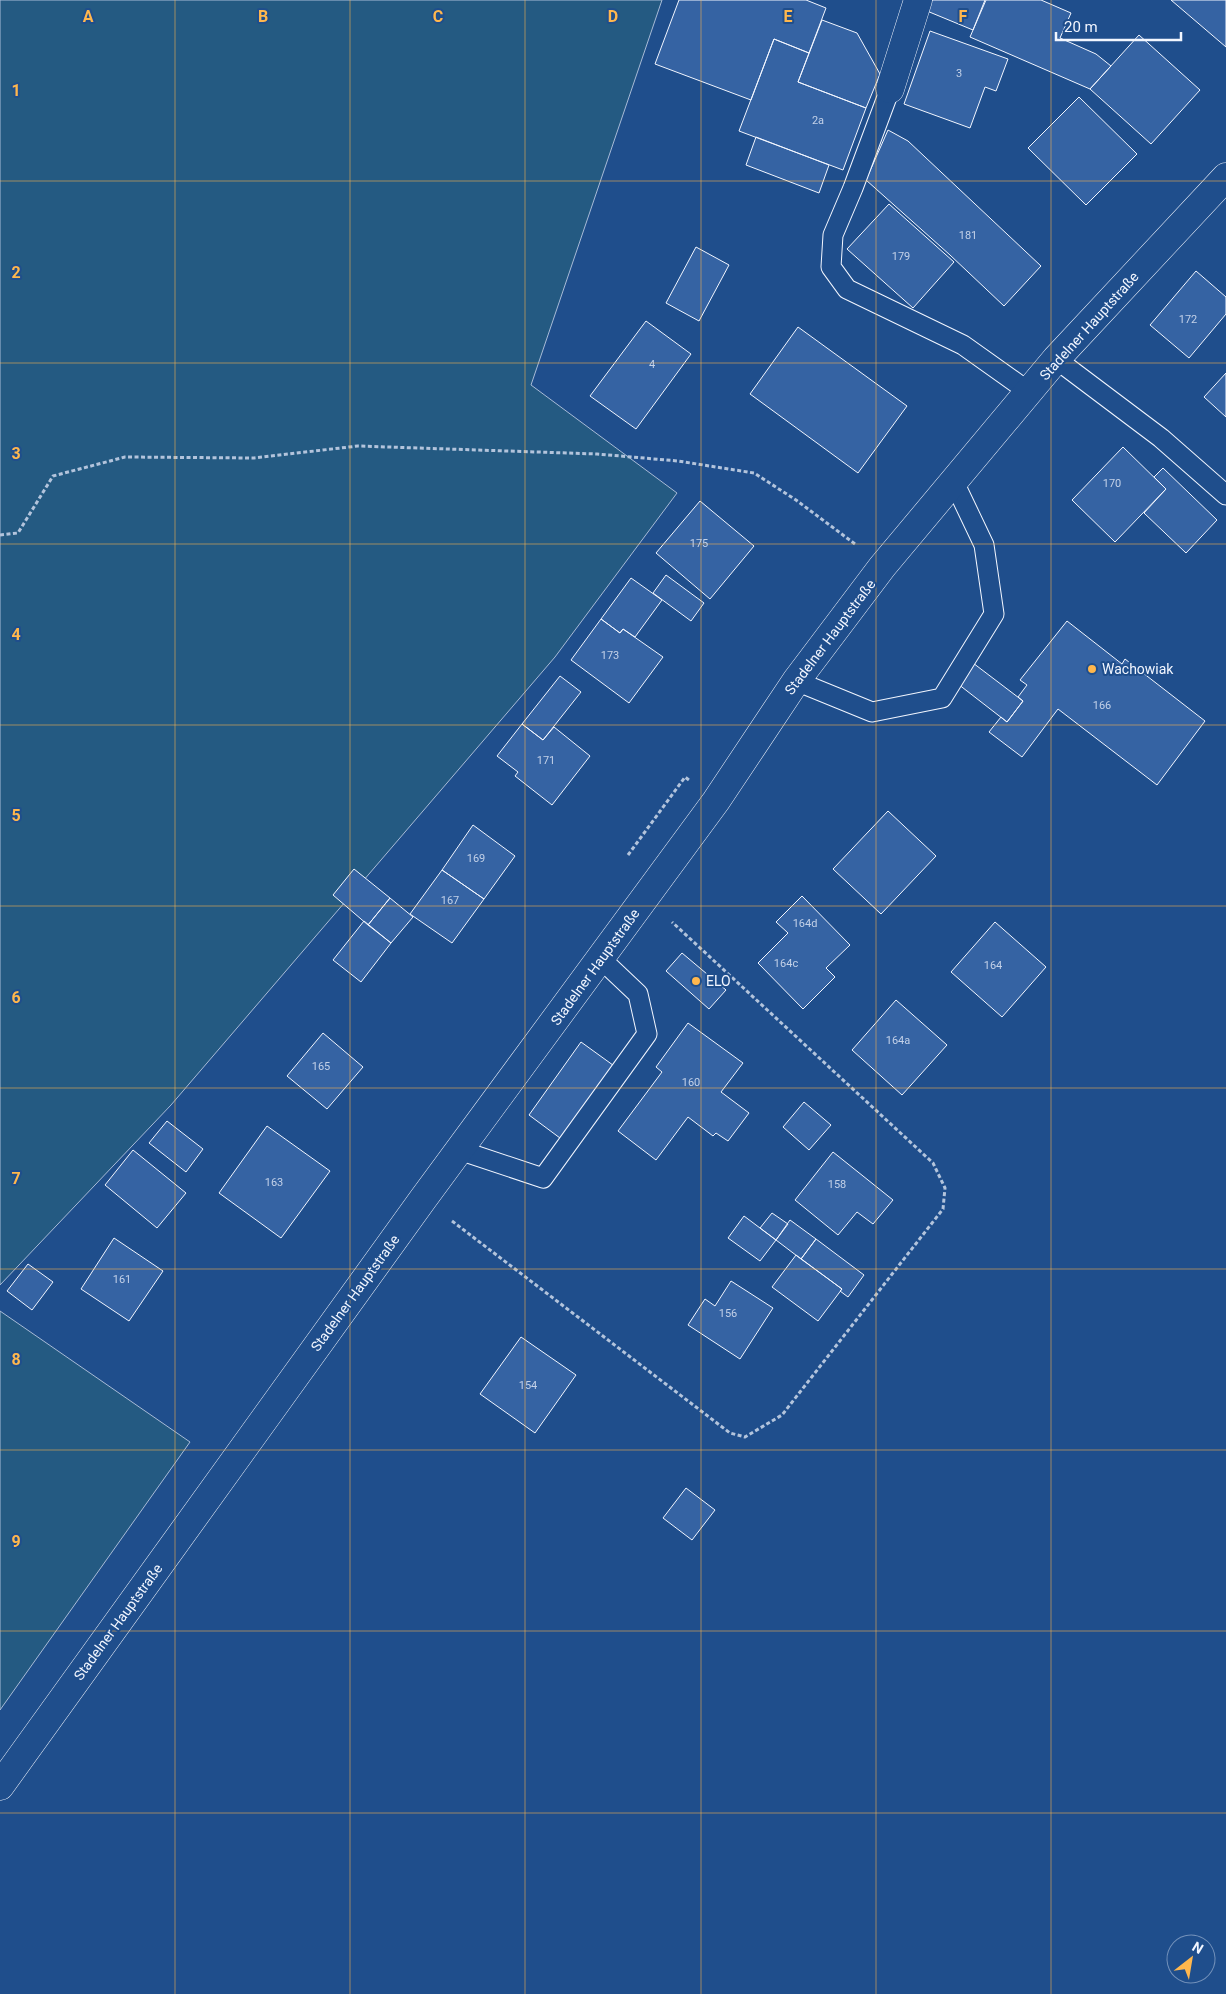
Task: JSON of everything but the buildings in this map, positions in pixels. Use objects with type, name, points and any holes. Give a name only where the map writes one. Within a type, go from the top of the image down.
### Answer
[{"type":"main road","points":[[890,89],[918,0]]},
{"type":"main road","name":"Stadelner Hauptstraße","points":[[0,1786],[423,1199],[716,801],[796,681],[882,568],[1056,359],[1226,177]]},
{"type":"lane","points":[[890,89],[853,188],[833,235],[831,267],[847,288],[963,345],[1029,392]]},
{"type":"lane","points":[[1056,359],[1161,438],[1226,495]]},
{"type":"lane","points":[[796,681],[872,712],[942,698],[994,614],[984,545],[954,482]]},
{"type":"lane","points":[[459,1150],[543,1178],[647,1034],[638,994],[601,959]]},
{"type":"path","points":[[0,535],[18,533],[53,476],[125,456],[254,458],[358,446],[597,454],[678,461],[754,473],[796,500],[859,547]]},
{"type":"path","points":[[423,1199],[730,1433],[746,1437],[782,1415],[943,1209],[945,1188],[932,1163],[646,898]]},
{"type":"shaded area","points":[[0,0],[662,0],[531,385],[677,493],[555,657],[171,1105],[0,1285]]},
{"type":"shaded area","points":[[0,1311],[190,1442],[0,1710]]},
{"type":"place","name":"Wachowiak","points":[[1092,669]]},
{"type":"place","name":"ELO","points":[[696,981]]}]
